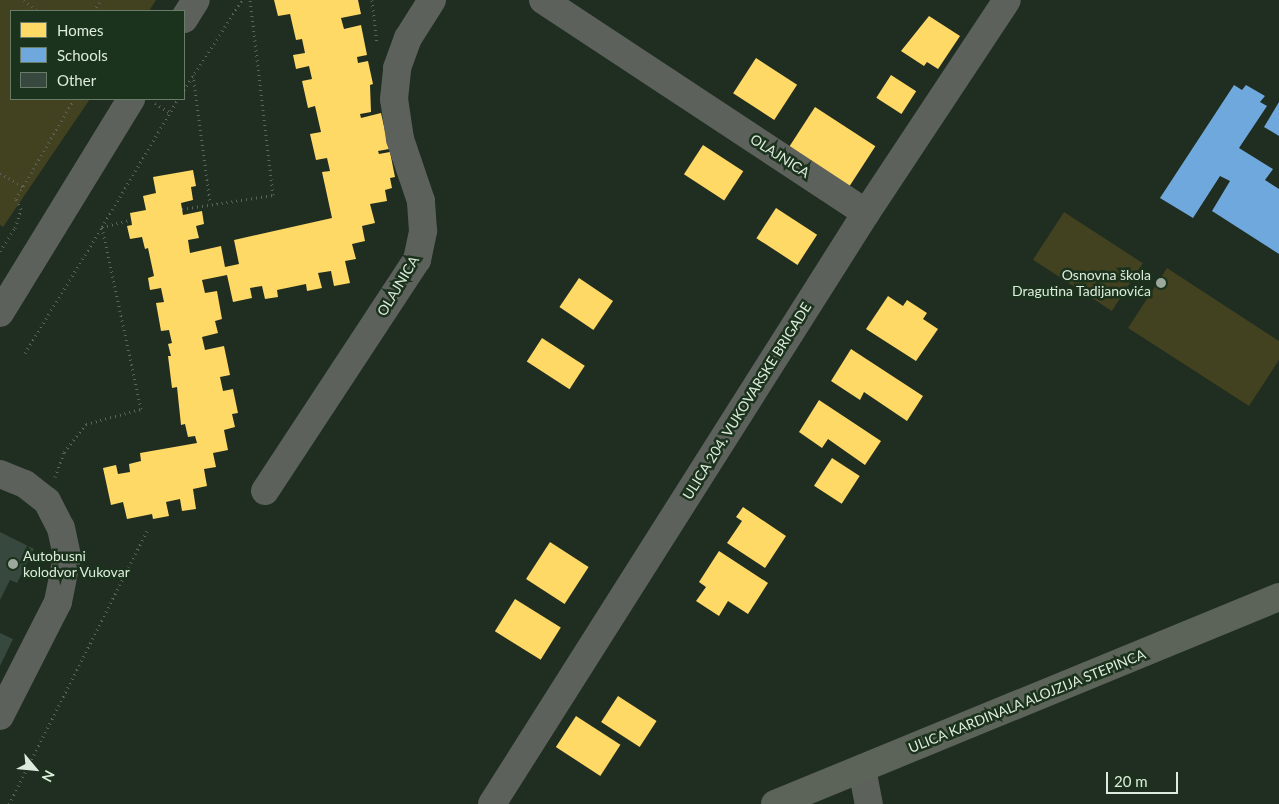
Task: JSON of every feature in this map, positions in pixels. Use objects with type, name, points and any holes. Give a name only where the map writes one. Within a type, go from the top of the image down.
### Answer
[{"type":"main road","name":"ULICA KARDINALA ALOJZIJA STEPINCA","points":[[775,804],[1279,597]]},
{"type":"street","points":[[185,17],[196,0]]},
{"type":"street","name":"OLAJNICA","points":[[265,491],[417,260],[423,232],[421,201],[400,139],[394,99],[397,68],[408,38],[432,0]]},
{"type":"street","name":"OLAJNICA","points":[[543,0],[866,213]]},
{"type":"street","name":"ULICA 204. VUKOVARSKE BRIGADE","points":[[492,804],[866,213],[1007,0]]},
{"type":"street","points":[[0,313],[130,100]]},
{"type":"street","points":[[0,474],[25,484],[47,501],[61,528],[67,557],[58,602],[0,716]]},
{"type":"street","points":[[862,769],[869,804]]},
{"type":"path","points":[[24,0],[37,10]]},
{"type":"path","points":[[185,88],[242,0]]},
{"type":"path","points":[[182,210],[210,203],[273,195],[250,0]]},
{"type":"path","points":[[193,75],[210,203]]},
{"type":"path","points":[[0,251],[15,228],[21,209],[16,199],[73,100]]},
{"type":"path","points":[[150,100],[169,112]]},
{"type":"path","points":[[26,353],[177,100]]},
{"type":"path","points":[[0,173],[23,187]]},
{"type":"path","points":[[102,227],[131,220]]},
{"type":"path","points":[[47,501],[64,452],[86,424],[141,409],[102,227]]},
{"type":"path","points":[[9,804],[148,530]]},
{"type":"shaded area","points":[[0,0],[156,0],[150,10],[10,10],[10,100],[89,100],[3,227],[0,225]]},
{"type":"shaded area","points":[[1064,212],[1143,263],[1112,311],[1033,260]]},
{"type":"shaded area","points":[[1167,268],[1279,341],[1279,360],[1249,406],[1128,328]]},
{"type":"building: Homes","points":[[274,0],[358,0],[361,14],[341,18],[344,29],[361,25],[367,55],[357,57],[358,63],[368,61],[373,84],[370,85],[371,112],[360,114],[361,118],[381,113],[389,149],[378,151],[379,154],[390,152],[395,177],[390,178],[392,188],[385,190],[387,201],[370,204],[375,223],[362,226],[365,241],[352,244],[356,259],[345,261],[350,283],[334,286],[331,271],[318,273],[322,288],[307,291],[306,284],[277,290],[278,297],[265,299],[262,286],[250,288],[252,298],[233,302],[227,275],[202,280],[205,293],[217,291],[222,319],[215,321],[218,333],[202,337],[205,350],[224,346],[230,375],[220,377],[223,391],[233,389],[238,413],[232,414],[235,427],[224,430],[228,450],[213,453],[216,467],[204,469],[207,486],[193,489],[196,509],[182,511],[180,499],[166,502],[169,516],[153,519],[152,514],[127,519],[123,502],[111,505],[103,468],[116,465],[118,474],[130,472],[129,464],[141,461],[140,453],[197,443],[195,436],[188,437],[185,424],[181,425],[177,387],[172,388],[168,356],[171,356],[168,344],[172,343],[169,330],[161,331],[156,303],[164,302],[161,288],[150,290],[148,278],[154,276],[148,248],[145,249],[142,237],[130,239],[127,226],[132,225],[130,213],[146,210],[143,196],[156,193],[153,177],[193,170],[196,186],[191,187],[193,200],[181,203],[183,215],[202,211],[204,224],[196,226],[199,238],[188,240],[190,253],[221,246],[225,267],[239,264],[234,240],[332,218],[322,172],[330,171],[327,158],[316,160],[310,134],[321,132],[315,106],[308,108],[302,81],[312,79],[309,66],[296,69],[293,55],[305,53],[302,39],[296,40],[290,14],[278,16]]},
{"type":"building: Homes","points":[[929,16],[960,36],[938,69],[927,62],[924,66],[901,51]]},
{"type":"building: Homes","points":[[756,58],[797,85],[774,120],[733,93]]},
{"type":"building: Homes","points":[[891,75],[916,91],[901,114],[876,98]]},
{"type":"building: Homes","points":[[815,107],[875,146],[848,188],[788,149]]},
{"type":"building: Homes","points":[[703,145],[743,171],[724,200],[684,174]]},
{"type":"building: Homes","points":[[776,208],[817,235],[797,265],[756,238]]},
{"type":"building: Homes","points":[[579,278],[613,301],[593,330],[559,307]]},
{"type":"building: Homes","points":[[888,296],[903,306],[907,300],[927,313],[923,319],[938,329],[916,361],[866,329]]},
{"type":"building: Homes","points":[[542,338],[585,366],[570,389],[527,361]]},
{"type":"building: Homes","points":[[851,349],[923,396],[907,421],[864,392],[860,400],[831,381]]},
{"type":"building: Homes","points":[[819,400],[881,441],[865,465],[828,439],[822,448],[799,432]]},
{"type":"building: Homes","points":[[832,458],[860,476],[842,504],[814,486]]},
{"type":"building: Homes","points":[[743,507],[786,536],[765,568],[727,543],[742,521],[736,517]]},
{"type":"building: Homes","points":[[550,542],[589,567],[565,604],[526,579]]},
{"type":"building: Homes","points":[[719,551],[768,583],[748,614],[728,601],[719,616],[696,601],[706,587],[699,582]]},
{"type":"building: Homes","points":[[515,599],[561,628],[541,660],[495,631]]},
{"type":"building: Homes","points":[[618,696],[657,721],[640,747],[601,722]]},
{"type":"building: Homes","points":[[576,716],[620,745],[600,776],[556,747]]},
{"type":"building: Schools","points":[[1234,85],[1242,90],[1246,85],[1265,96],[1260,102],[1267,106],[1239,148],[1273,169],[1265,180],[1279,189],[1279,254],[1212,211],[1230,181],[1220,176],[1193,218],[1160,198]]},
{"type":"building: Schools","points":[[1279,102],[1279,136],[1264,127]]},
{"type":"building: Other","name":"Autobusni kolodvor Vukovar","points":[[0,532],[34,549],[17,583],[10,580],[0,600]]},
{"type":"building: Other","points":[[0,633],[13,639],[0,666]]},
{"type":"place","name":"Osnovna škola Dragutina Tadijanovića","points":[[1161,283]]},
{"type":"place","name":"Autobusni kolodvor Vukovar","points":[[13,564]]}]
